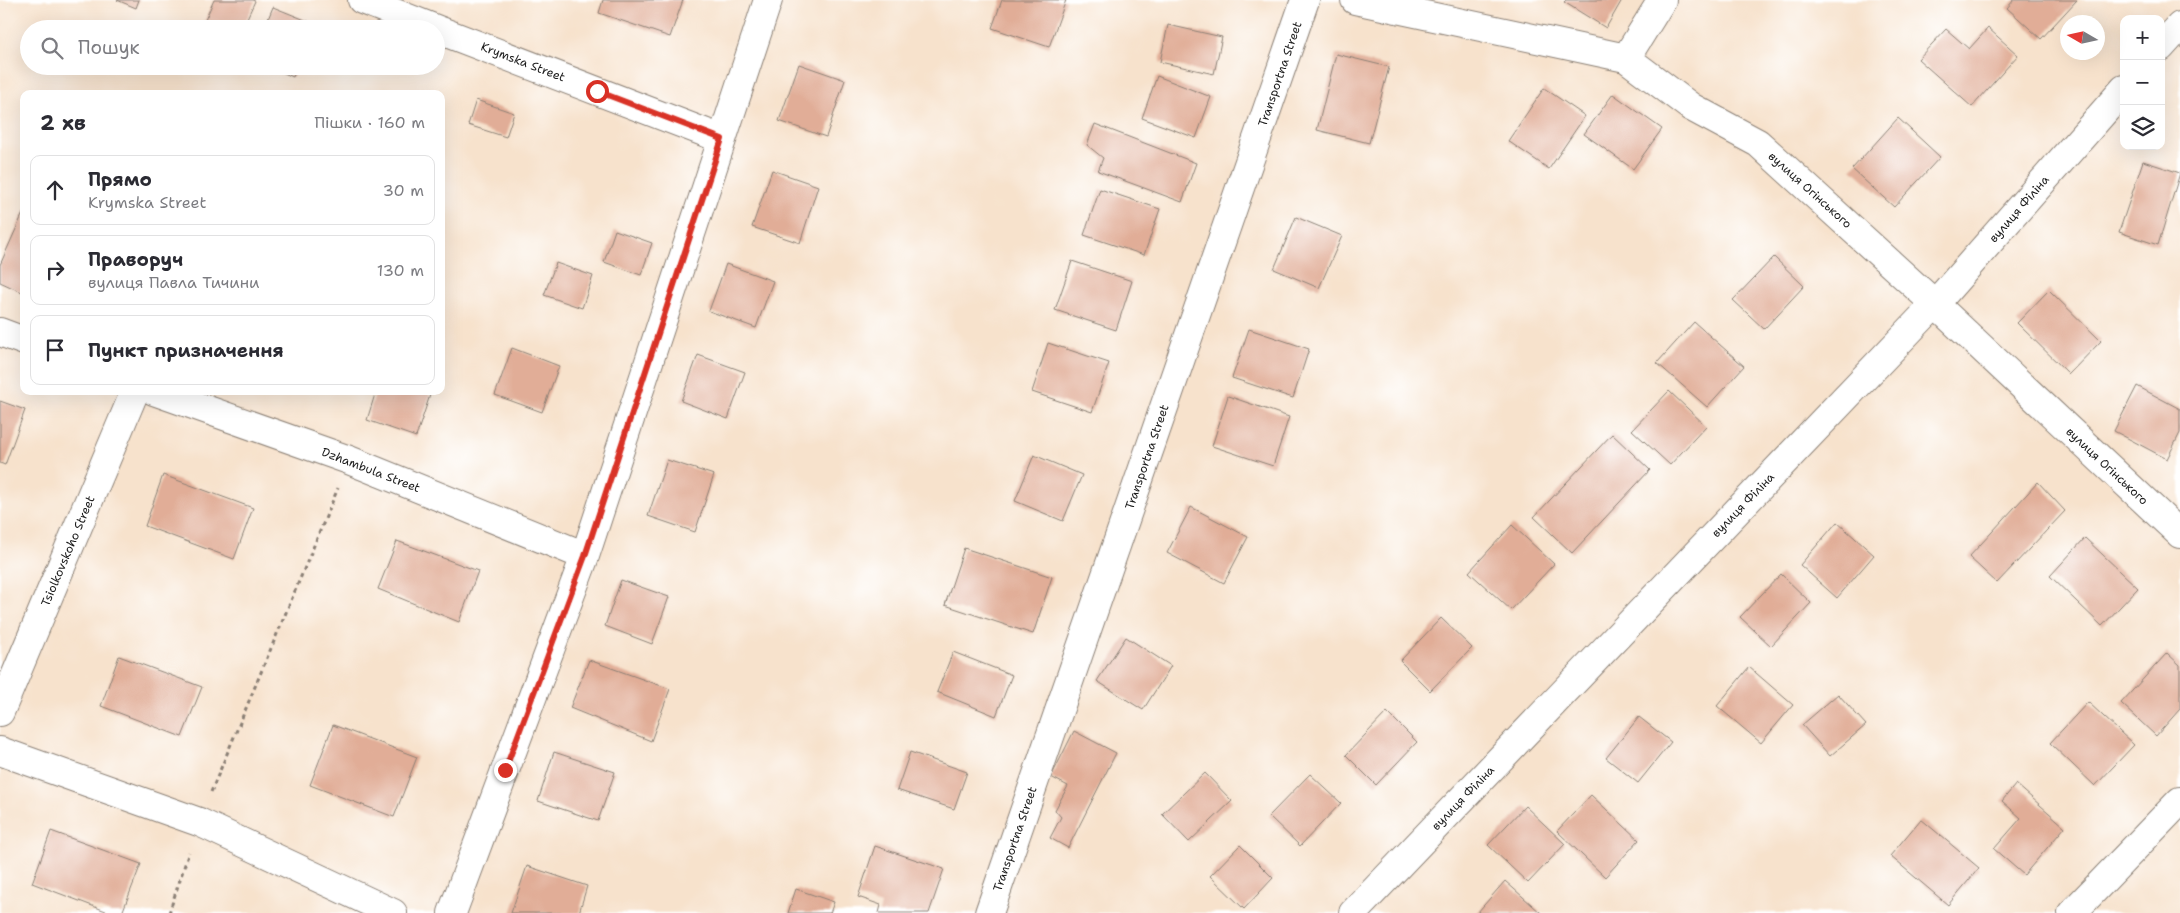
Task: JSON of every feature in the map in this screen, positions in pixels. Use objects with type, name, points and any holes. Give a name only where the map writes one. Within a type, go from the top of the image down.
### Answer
[{"type":"street","name":"Krymska Street","points":[[362,0],[413,20]]},
{"type":"street","points":[[452,913],[585,556],[768,0]]},
{"type":"street","name":"Transportna Street","points":[[989,913],[1306,0]]},
{"type":"street","name":"вулиця Огінського","points":[[1355,0],[1626,58],[1691,107],[1758,142],[1935,304],[2180,534]]},
{"type":"street","points":[[1626,58],[1662,0]]},
{"type":"street","points":[[2165,43],[2180,26]]},
{"type":"street","name":"Krymska Street","points":[[445,32],[722,139]]},
{"type":"street","name":"вулиця Філіна","points":[[1353,913],[1935,304],[2120,95]]},
{"type":"street","points":[[0,332],[20,340]]},
{"type":"street","name":"Tsiolkovskoho Street","points":[[0,712],[133,395]]},
{"type":"street","name":"Dzhambula Street","points":[[165,395],[350,460],[585,556]]},
{"type":"street","points":[[0,751],[199,822],[393,913]]},
{"type":"street","points":[[2072,913],[2180,801]]},
{"type":"path","points":[[169,913],[199,822],[350,460]]},
{"type":"building","points":[[117,0],[139,0],[136,8]]},
{"type":"building","points":[[214,0],[255,1],[246,20],[205,20]]},
{"type":"building","points":[[603,0],[683,0],[670,37],[599,13]]},
{"type":"building","points":[[1002,0],[1066,0],[1049,47],[992,28]]},
{"type":"building","points":[[1566,0],[1622,0],[1606,28],[1564,2]]},
{"type":"building","points":[[2014,0],[2077,0],[2063,15],[2060,15],[2060,18],[2041,39],[2007,8]]},
{"type":"building","points":[[273,7],[305,20],[268,20]]},
{"type":"building","points":[[1168,25],[1222,37],[1214,74],[1160,62]]},
{"type":"building","points":[[1988,28],[2018,55],[1972,107],[1918,59],[1946,29],[1969,49]]},
{"type":"building","points":[[1336,54],[1389,67],[1369,143],[1317,130]]},
{"type":"building","points":[[799,64],[845,80],[826,137],[779,121]]},
{"type":"building","points":[[1157,76],[1211,97],[1196,138],[1142,118]]},
{"type":"building","points":[[1544,88],[1585,116],[1549,169],[1508,141]]},
{"type":"building","points":[[1613,94],[1662,129],[1633,169],[1584,134]]},
{"type":"building","points":[[476,100],[514,113],[506,137],[468,125]]},
{"type":"building","points":[[1898,118],[1940,157],[1894,207],[1852,169]]},
{"type":"building","points":[[1095,124],[1196,163],[1182,202],[1098,171],[1103,158],[1087,145]]},
{"type":"building","points":[[2143,161],[2180,173],[2158,245],[2119,232]]},
{"type":"building","points":[[772,170],[818,186],[800,243],[752,227]]},
{"type":"building","points":[[1100,189],[1160,209],[1144,255],[1084,235]]},
{"type":"building","points":[[1296,217],[1342,236],[1319,288],[1274,269]]},
{"type":"building","points":[[20,220],[20,291],[0,282],[0,265]]},
{"type":"building","points":[[615,230],[652,243],[641,275],[604,262]]},
{"type":"building","points":[[1774,257],[1804,286],[1764,329],[1733,300]]},
{"type":"building","points":[[1072,261],[1132,281],[1116,330],[1055,310]]},
{"type":"building","points":[[556,263],[593,276],[582,308],[544,295]]},
{"type":"building","points":[[726,264],[773,281],[756,328],[709,311]]},
{"type":"building","points":[[2049,290],[2101,341],[2069,374],[2017,323]]},
{"type":"building","points":[[1694,322],[1744,366],[1707,407],[1657,363]]},
{"type":"building","points":[[1249,329],[1309,349],[1293,398],[1232,378]]},
{"type":"building","points":[[1048,343],[1109,363],[1092,412],[1032,392]]},
{"type":"building","points":[[512,348],[559,366],[542,412],[495,395]]},
{"type":"building","points":[[698,355],[745,372],[728,419],[681,401]]},
{"type":"building","points":[[2137,386],[2180,409],[2180,433],[2167,459],[2114,431]]},
{"type":"building","points":[[1669,391],[1706,426],[1670,465],[1632,430]]},
{"type":"building","points":[[375,395],[430,395],[416,437],[367,420]]},
{"type":"building","points":[[1228,396],[1289,417],[1273,466],[1212,446]]},
{"type":"building","points":[[0,401],[25,410],[5,465],[0,463]]},
{"type":"building","points":[[1612,434],[1650,470],[1572,553],[1534,517]]},
{"type":"building","points":[[1034,455],[1082,475],[1063,521],[1015,501]]},
{"type":"building","points":[[667,460],[714,475],[695,532],[648,516]]},
{"type":"building","points":[[163,475],[253,508],[234,559],[145,526]]},
{"type":"building","points":[[2038,482],[2065,511],[1997,583],[1969,557]]},
{"type":"building","points":[[1191,507],[1248,537],[1224,583],[1167,553]]},
{"type":"building","points":[[1837,522],[1874,555],[1837,598],[1800,565]]},
{"type":"building","points":[[1512,525],[1554,564],[1511,610],[1469,572]]},
{"type":"building","points":[[2085,538],[2138,588],[2102,626],[2050,576]]},
{"type":"building","points":[[397,541],[478,571],[459,622],[378,589]]},
{"type":"building","points":[[964,548],[1052,577],[1033,634],[945,605]]},
{"type":"building","points":[[1781,574],[1811,603],[1771,646],[1740,617]]},
{"type":"building","points":[[621,580],[669,597],[652,644],[605,626]]},
{"type":"building","points":[[1441,618],[1472,648],[1430,691],[1400,661]]},
{"type":"building","points":[[1126,637],[1171,666],[1143,710],[1097,681]]},
{"type":"building","points":[[953,652],[1012,675],[996,716],[937,692]]},
{"type":"building","points":[[2167,653],[2180,665],[2180,709],[2156,736],[2121,703]]},
{"type":"building","points":[[119,656],[202,687],[182,737],[101,706]]},
{"type":"building","points":[[589,660],[670,689],[651,741],[570,708]]},
{"type":"building","points":[[1749,667],[1793,705],[1761,743],[1717,706]]},
{"type":"building","points":[[1838,694],[1866,725],[1830,756],[1802,725]]},
{"type":"building","points":[[2088,702],[2134,745],[2095,786],[2050,743]]},
{"type":"building","points":[[1387,712],[1417,742],[1376,785],[1346,755]]},
{"type":"building","points":[[1639,717],[1671,742],[1638,783],[1606,758]]},
{"type":"building","points":[[333,725],[417,757],[394,817],[310,785]]},
{"type":"building","points":[[1074,731],[1116,753],[1068,848],[1050,838],[1061,817],[1055,810],[1068,786],[1051,777]]},
{"type":"building","points":[[554,752],[615,772],[598,821],[538,801]]},
{"type":"building","points":[[910,752],[967,772],[954,809],[897,790]]},
{"type":"building","points":[[1205,773],[1232,801],[1189,842],[1162,814]]},
{"type":"building","points":[[1310,774],[1341,803],[1300,846],[1269,816]]},
{"type":"building","points":[[2016,784],[2065,827],[2024,875],[1994,849],[2021,818],[2002,801]]},
{"type":"building","points":[[1591,795],[1639,840],[1605,877],[1557,831]]},
{"type":"building","points":[[1525,806],[1565,844],[1528,883],[1488,845]]},
{"type":"building","points":[[1921,819],[1979,868],[1948,905],[1890,856]]},
{"type":"building","points":[[51,831],[141,864],[122,913],[111,913],[32,883]]},
{"type":"building","points":[[1240,845],[1273,878],[1244,909],[1210,876]]},
{"type":"building","points":[[875,846],[944,869],[929,913],[879,913],[881,905],[858,897]]},
{"type":"building","points":[[527,866],[587,886],[579,913],[511,913]]},
{"type":"building","points":[[1505,881],[1541,913],[1477,913]]},
{"type":"building","points":[[796,889],[834,902],[830,913],[788,913]]},
{"type":"route","points":[[505,770],[585,556],[722,139],[597,91]]}]
